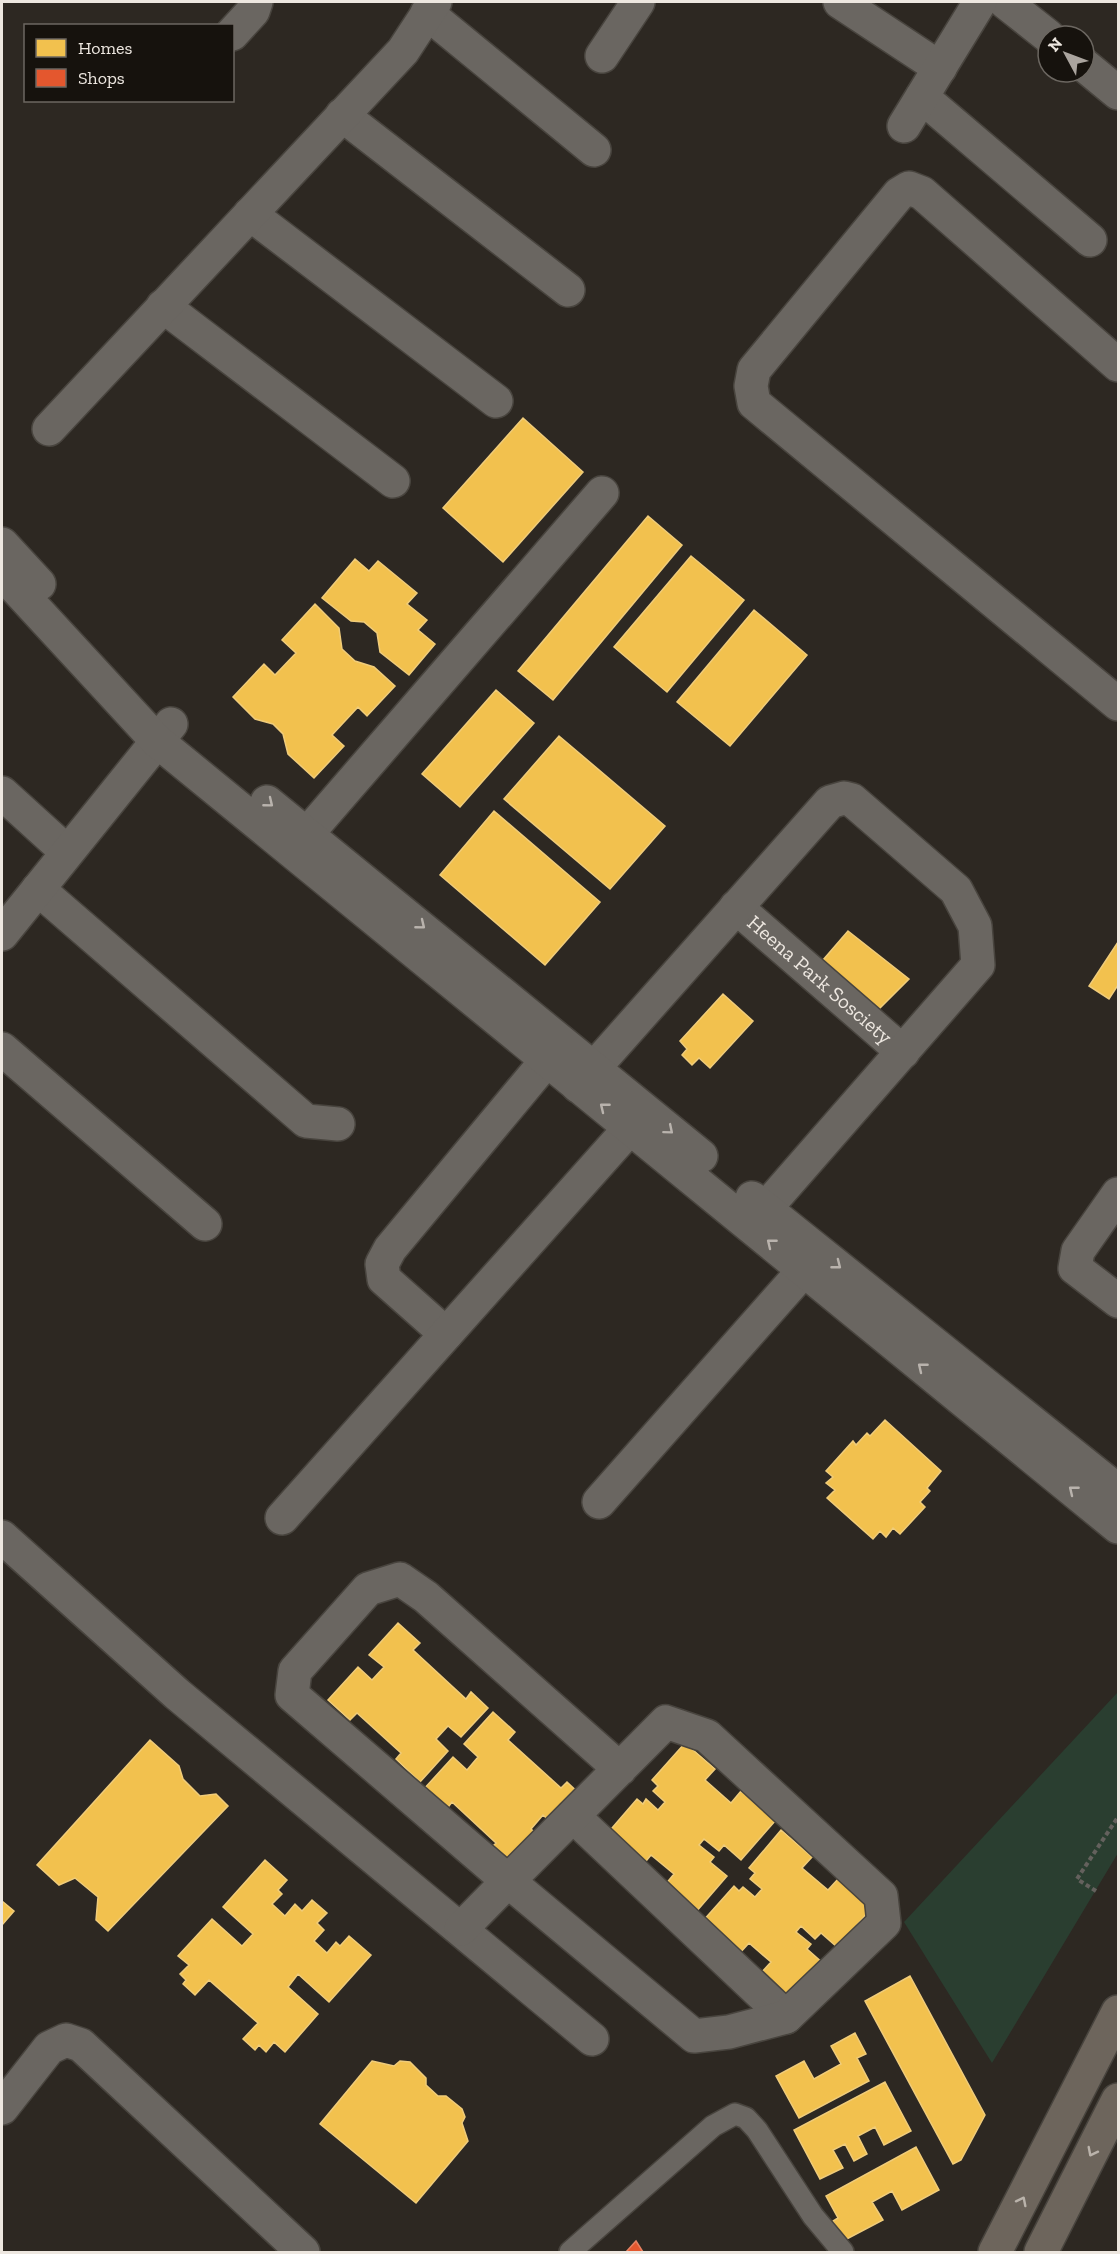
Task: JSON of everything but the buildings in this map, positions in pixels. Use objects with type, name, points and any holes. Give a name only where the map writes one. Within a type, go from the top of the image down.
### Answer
[{"type":"main road","points":[[995,2253],[1119,2012]]},
{"type":"main road","points":[[1041,2253],[1119,2100]]},
{"type":"street","points":[[234,32],[253,10],[256,2]]},
{"type":"street","points":[[602,56],[638,2]]},
{"type":"street","points":[[840,2],[940,68]]},
{"type":"street","points":[[904,126],[980,2]]},
{"type":"street","points":[[1005,2],[1036,27]]},
{"type":"street","points":[[49,429],[403,51],[431,7],[594,150]]},
{"type":"street","points":[[1096,75],[1119,93]]},
{"type":"street","points":[[922,97],[1090,240]]},
{"type":"street","points":[[342,115],[567,290]]},
{"type":"street","points":[[1119,365],[922,193],[909,188],[899,195],[754,370],[751,386],[754,403],[1119,704]]},
{"type":"street","points":[[250,214],[496,401]]},
{"type":"street","points":[[163,306],[393,481]]},
{"type":"street","points":[[307,834],[602,493]]},
{"type":"street","points":[[2,544],[164,733],[307,834],[586,1077],[765,1209],[1119,1491]]},
{"type":"street","points":[[2,573],[164,733],[547,1060],[586,1077],[630,1128],[1119,1527]]},
{"type":"street","points":[[2,934],[164,733]]},
{"type":"street","points":[[2,793],[67,852]]},
{"type":"street","points":[[586,1077],[830,802],[844,798],[852,800],[956,890],[975,926],[978,965],[765,1209]]},
{"type":"street","points":[[38,889],[306,1121],[338,1124]]},
{"type":"street","name":"Heena Park Sosciety","points":[[736,907],[903,1052]]},
{"type":"street","points":[[2,1049],[205,1224]]},
{"type":"street","points":[[446,1334],[384,1279],[382,1264],[390,1249],[547,1060]]},
{"type":"street","points":[[282,1518],[630,1128]]},
{"type":"street","points":[[1119,1194],[1078,1251],[1076,1268],[1119,1301]]},
{"type":"street","points":[[599,1502],[804,1270]]},
{"type":"street","points":[[2,1537],[177,1694],[592,2039]]},
{"type":"street","points":[[461,1929],[508,1881],[620,1769],[666,1722],[707,1736],[881,1896],[884,1923],[786,2017],[729,2032],[693,2037],[508,1881],[292,1695],[295,1671],[368,1588],[400,1579],[426,1597],[620,1769]]},
{"type":"street","points":[[573,1816],[786,2017]]},
{"type":"street","points":[[2,2108],[49,2048],[66,2040],[81,2045],[303,2253]]},
{"type":"lane","points":[[570,2253],[713,2126],[735,2114],[746,2118],[757,2130],[813,2216],[843,2253]]},
{"type":"path","points":[[1096,1891],[1077,1879],[1119,1817]]},
{"type":"green space","points":[[1118,1692],[1118,1853],[992,2063],[904,1922]]}]
